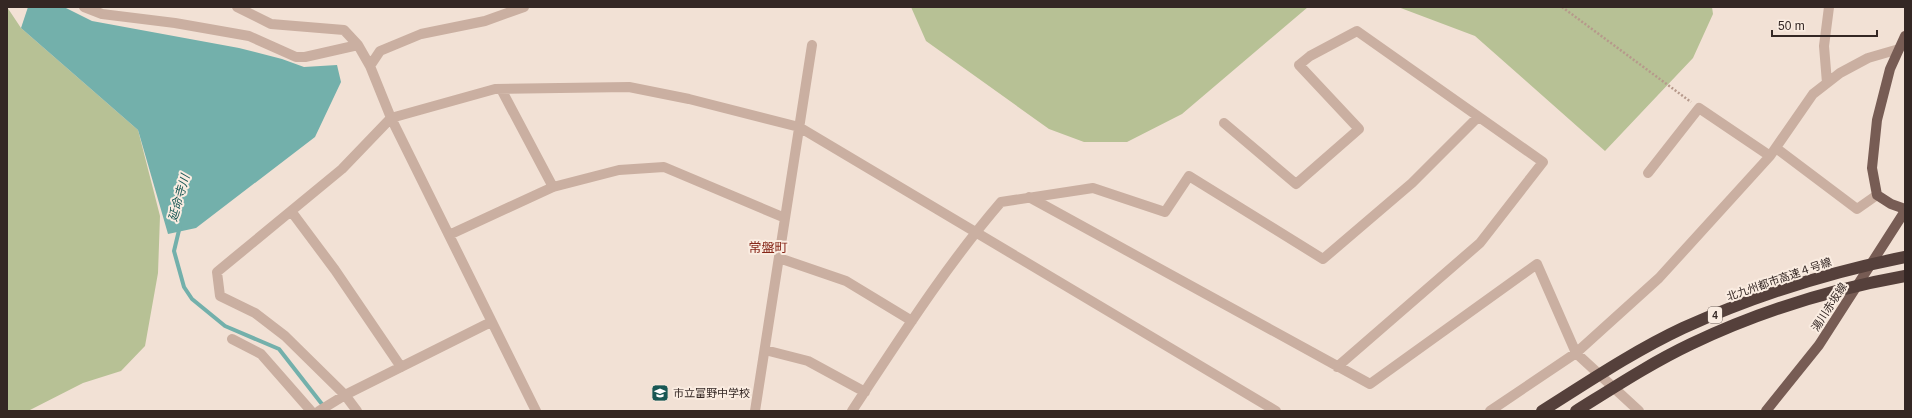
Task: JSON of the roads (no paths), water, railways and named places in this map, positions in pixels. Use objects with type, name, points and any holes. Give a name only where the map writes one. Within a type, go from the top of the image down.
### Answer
[{"type":"highway","name":"北九州都市高速４号線","points":[[1542,411],[1613,367],[1689,326],[1752,299],[1818,277],[1905,257]]},
{"type":"highway","name":"4","points":[[1576,411],[1624,381],[1691,344],[1759,316],[1824,295],[1905,276]]},
{"type":"main road","points":[[1877,195],[1872,168],[1877,120],[1890,69],[1905,36]]},
{"type":"main road","name":"湯川赤坂線","points":[[1766,411],[1819,345],[1905,210],[1891,204],[1877,195]]},
{"type":"street","points":[[84,7],[102,14],[175,23],[249,36],[296,57],[305,57],[358,45]]},
{"type":"street","points":[[237,7],[271,24],[344,30],[358,45],[370,66],[391,118],[536,411]]},
{"type":"street","points":[[370,66],[380,51],[421,34],[485,21],[524,7]]},
{"type":"street","points":[[1827,83],[1824,46],[1829,7]]},
{"type":"street","points":[[1224,123],[1296,184],[1359,129],[1299,65],[1310,56],[1357,31],[1543,162],[1480,243],[1337,367]]},
{"type":"street","points":[[755,411],[812,45]]},
{"type":"street","points":[[1490,411],[1576,353],[1659,278],[1773,152],[1813,94],[1840,73],[1868,58],[1899,49]]},
{"type":"street","points":[[357,411],[345,395],[285,336],[255,313],[220,296],[217,272],[342,169],[391,118],[500,89],[629,87],[688,99],[799,128],[1276,411]]},
{"type":"street","points":[[500,89],[553,187]]},
{"type":"street","points":[[1648,173],[1699,108],[1773,152],[1857,209],[1877,195]]},
{"type":"street","points":[[852,411],[912,321],[974,233],[1001,202],[1093,188],[1165,212],[1189,176],[1323,259],[1412,183],[1478,117]]},
{"type":"street","points":[[449,235],[553,187],[619,170],[664,167],[785,218]]},
{"type":"street","points":[[1029,198],[1370,384],[1537,264],[1576,353],[1634,409]]},
{"type":"street","points":[[291,211],[335,270],[401,366]]},
{"type":"street","points":[[779,258],[846,281],[912,321]]},
{"type":"street","points":[[319,411],[345,395],[401,366],[491,322]]},
{"type":"street","points":[[232,339],[260,354],[311,411]]},
{"type":"street","points":[[765,350],[808,361],[865,392]]},
{"type":"water","points":[[28,7],[64,7],[92,21],[239,48],[282,59],[304,67],[337,65],[341,82],[315,137],[196,228],[168,234],[138,130],[21,28]]},
{"type":"waterway","name":"延命寺川","points":[[180,226],[174,251],[184,287],[192,299],[225,326],[279,349],[325,408]]},
{"type":"place","name":"市立富野中学校","points":[[660,393]]},
{"type":"district","name":"常盤町","points":[[768,247]]}]
